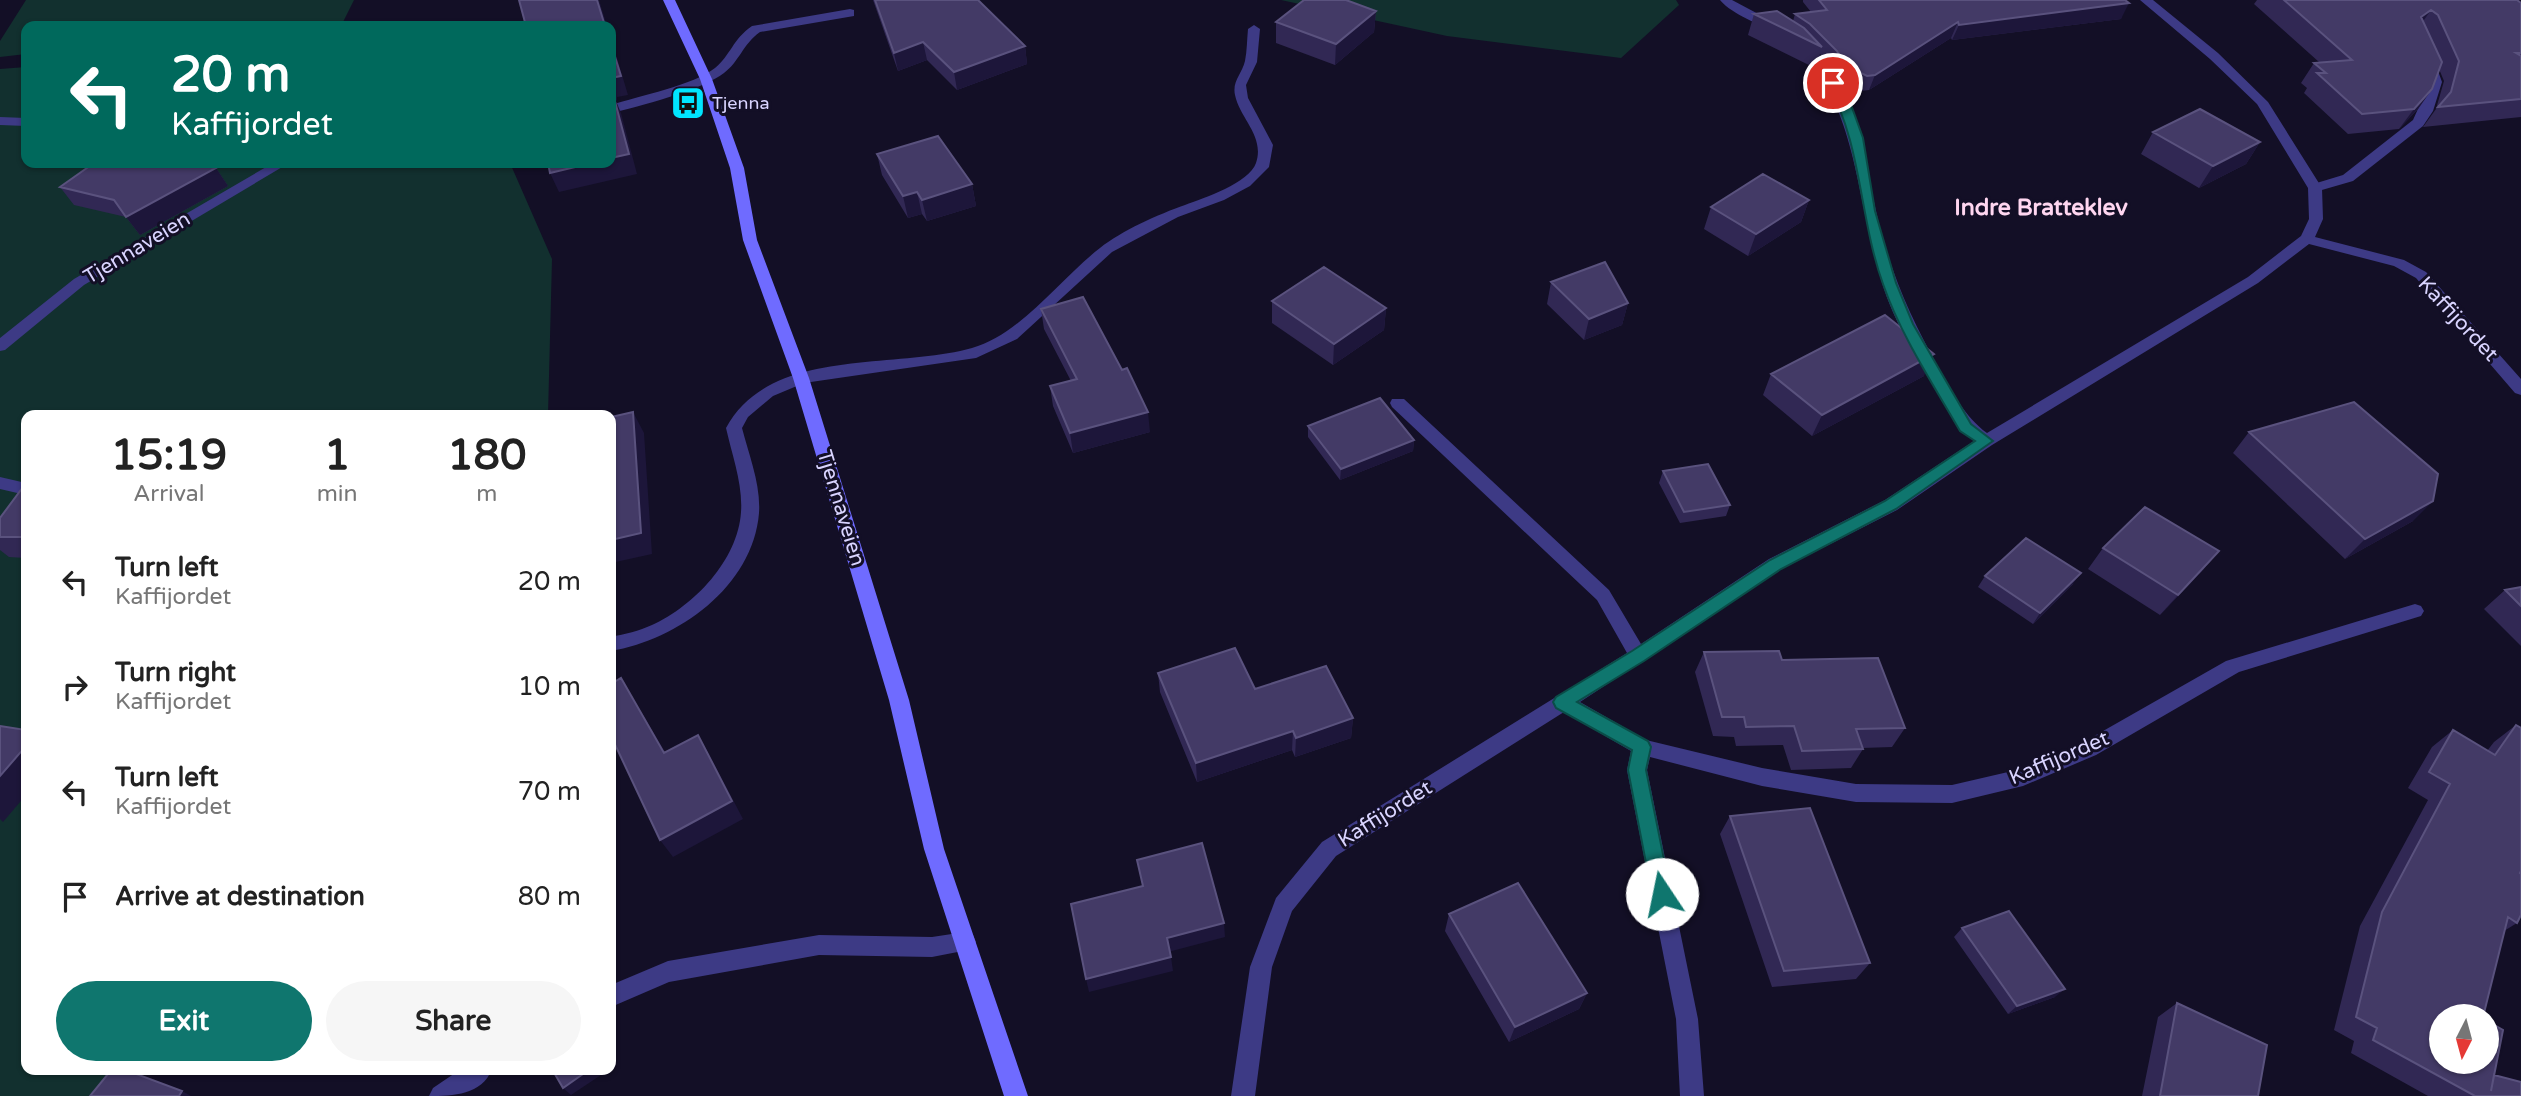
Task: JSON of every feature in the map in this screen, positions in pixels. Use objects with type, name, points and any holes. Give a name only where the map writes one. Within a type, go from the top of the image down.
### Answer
[{"type":"main road","name":"Tjennaveien","points":[[669,0],[706,79],[737,168],[750,240],[801,378],[899,700],[933,849],[1016,1096]]},
{"type":"street","points":[[1726,0],[1731,6],[1789,33],[1822,64],[1844,102],[1857,138],[1869,211],[1889,283],[1906,324],[1966,428],[1986,441]]},
{"type":"street","points":[[2146,0],[2214,56],[2262,102],[2315,188],[2316,219],[2307,239]]},
{"type":"street","points":[[616,107],[706,79],[722,69],[743,38],[756,29],[850,13]]},
{"type":"street","points":[[616,643],[662,630],[698,606],[726,572],[745,535],[750,514],[748,488],[734,428],[742,413],[767,393],[801,378],[976,352],[1012,335],[1107,249],[1173,214],[1219,197],[1245,183],[1262,167],[1266,145],[1242,98],[1240,85],[1251,62],[1254,29]]},
{"type":"street","points":[[2315,188],[2348,178],[2418,123],[2426,111],[2436,82],[2422,47]]},
{"type":"street","points":[[0,121],[21,122]]},
{"type":"street","name":"Tjennaveien","points":[[0,346],[79,282],[273,168]]},
{"type":"street","name":"Kaffijordet","points":[[1243,1096],[1261,967],[1283,905],[1329,849],[1638,656],[1775,564],[1891,505],[1986,441],[2253,280],[2307,239],[2399,263],[2421,275],[2521,388]]},
{"type":"street","points":[[1398,403],[1603,595],[1638,656]]},
{"type":"street","points":[[0,483],[21,488]]},
{"type":"street","name":"Kaffijordet","points":[[1562,702],[1642,747],[1762,778],[1856,793],[1952,794],[2023,777],[2089,750],[2233,666],[2415,611]]},
{"type":"street","points":[[1642,747],[1637,770],[1687,1018],[1692,1096]]},
{"type":"street","points":[[616,994],[668,972],[819,945],[932,947],[965,942]]},
{"type":"street","points":[[441,1096],[472,1075]]},
{"type":"green space","points":[[26,0],[354,0],[344,21],[21,21],[21,55],[0,57],[0,41]]},
{"type":"green space","points":[[1281,0],[1676,0],[1679,5],[1621,58],[1447,36]]},
{"type":"green space","points":[[21,67],[21,168],[512,168],[552,259],[548,410],[21,410],[21,1075],[135,1075],[113,1096],[0,1096],[0,69]]},
{"type":"building","points":[[519,0],[597,0],[603,21],[525,21]]},
{"type":"building","points":[[875,0],[978,0],[1025,46],[954,72],[923,42],[894,53]]},
{"type":"building","points":[[1304,0],[1346,0],[1376,11],[1336,44],[1276,22]]},
{"type":"building","points":[[1819,0],[2125,0],[2129,3],[1959,25],[1958,22],[1875,75],[1867,76],[1845,65],[1837,51],[1810,24],[1795,14],[1827,10]]},
{"type":"building","points":[[2284,0],[2517,0],[2521,3],[2521,53],[2516,53],[2521,56],[2521,99],[2438,107],[2451,92],[2459,61],[2438,15],[2431,10],[2421,17],[2442,62],[2432,89],[2414,109],[2362,114],[2317,73],[2326,73],[2314,63],[2352,60]]},
{"type":"building","points":[[1777,11],[1804,28],[1822,47],[1754,14]]},
{"type":"building","points":[[616,60],[621,76],[616,77]]},
{"type":"building","points":[[616,105],[629,154],[616,157]]},
{"type":"building","points":[[2200,109],[2260,142],[2213,166],[2153,132]]},
{"type":"building","points":[[938,136],[972,184],[922,200],[917,192],[903,196],[877,154]]},
{"type":"building","points":[[87,168],[216,168],[126,217],[114,200],[60,187]]},
{"type":"building","points":[[549,168],[571,168],[550,173]]},
{"type":"building","points":[[1763,174],[1809,200],[1756,234],[1711,207]]},
{"type":"building","points":[[1605,262],[1628,303],[1589,319],[1551,282]]},
{"type":"building","points":[[1324,267],[1386,308],[1334,344],[1272,301]]},
{"type":"building","points":[[1083,297],[1122,370],[1127,368],[1148,412],[1070,433],[1050,386],[1077,379],[1041,309]]},
{"type":"building","points":[[1885,315],[1934,354],[1822,415],[1771,374]]},
{"type":"building","points":[[1380,398],[1414,440],[1341,469],[1308,426]]},
{"type":"building","points":[[2354,402],[2438,474],[2433,501],[2365,539],[2249,432]]},
{"type":"building","points":[[633,412],[641,533],[616,539],[616,416]]},
{"type":"building","points":[[1708,464],[1730,505],[1684,512],[1663,471]]},
{"type":"building","points":[[21,490],[21,537],[0,537],[0,518]]},
{"type":"building","points":[[2145,507],[2219,551],[2178,595],[2103,548]]},
{"type":"building","points":[[2026,538],[2081,573],[2040,613],[1985,576]]},
{"type":"building","points":[[2521,587],[2521,606],[2505,590]]},
{"type":"building","points":[[1235,648],[1255,689],[1326,666],[1353,718],[1296,738],[1293,731],[1196,763],[1158,673]]},
{"type":"building","points":[[1779,651],[1782,660],[1878,658],[1905,728],[1856,729],[1863,749],[1802,751],[1794,726],[1746,727],[1744,717],[1722,717],[1704,652]]},
{"type":"building","points":[[621,678],[664,753],[698,735],[732,801],[660,840],[616,747],[616,681]]},
{"type":"building","points":[[2516,725],[2521,728],[2521,915],[2517,923],[2508,917],[2486,1004],[2429,1004],[2429,1071],[2373,1040],[2377,1028],[2356,1017],[2382,912],[2450,784],[2429,772],[2453,730],[2495,755]]},
{"type":"building","points":[[0,726],[21,729],[21,752],[0,776]]},
{"type":"building","points":[[1810,808],[1870,963],[1784,971],[1730,816]]},
{"type":"building","points":[[1202,843],[1224,923],[1167,938],[1171,957],[1086,979],[1071,904],[1143,886],[1137,860]]},
{"type":"building","points":[[1518,883],[1587,993],[1515,1027],[1449,914]]},
{"type":"building","points":[[2009,911],[2065,989],[2017,1006],[1962,928]]},
{"type":"building","points":[[2177,1003],[2267,1045],[2258,1096],[2160,1096]]},
{"type":"building","points":[[2499,1028],[2503,1030],[2499,1050]]},
{"type":"building","points":[[2435,1074],[2494,1074],[2521,1082],[2521,1096],[2475,1096]]},
{"type":"building","points":[[107,1075],[139,1075],[182,1091],[179,1096],[90,1096]]},
{"type":"building","points":[[555,1075],[581,1075],[563,1088]]},
{"type":"place","name":"Tjenna","points":[[688,103]]},
{"type":"district","name":"Indre Bratteklev","points":[[2041,208]]},
{"type":"route","points":[[1662,894],[1637,770],[1642,747],[1562,702],[1638,656],[1775,564],[1891,505],[1986,441],[1966,428],[1906,324],[1889,283],[1869,211],[1857,138],[1844,102],[1833,83]]}]
